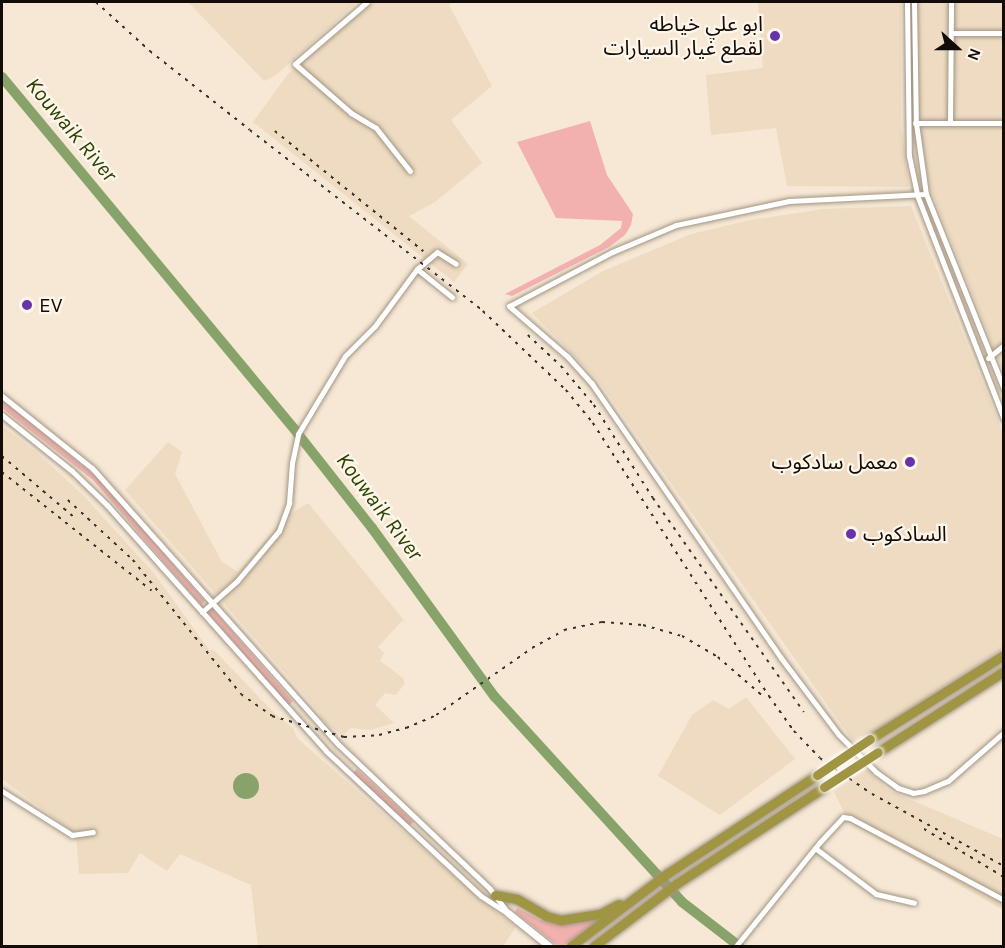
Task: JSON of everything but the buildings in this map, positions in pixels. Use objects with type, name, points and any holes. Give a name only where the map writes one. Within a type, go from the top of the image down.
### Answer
[{"type":"highway","points":[[572,946],[668,873],[870,739],[1004,655]]},
{"type":"highway","points":[[594,946],[676,885],[1004,671]]},
{"type":"highway","points":[[495,895],[518,899],[546,916],[561,920],[600,915],[647,888]]},
{"type":"main road","points":[[508,913],[549,946]]},
{"type":"street","points":[[366,2],[294,64],[351,113],[376,128],[410,171]]},
{"type":"street","points":[[907,2],[909,156],[917,195],[1004,419]]},
{"type":"street","points":[[914,2],[916,123],[926,194],[1004,389]]},
{"type":"street","points":[[950,123],[951,2]]},
{"type":"street","points":[[951,33],[1004,33]]},
{"type":"street","points":[[908,123],[1004,123]]},
{"type":"street","points":[[926,194],[789,201],[675,225],[612,252],[509,306],[567,356],[592,384],[781,658],[839,735],[876,772],[898,788],[913,793],[924,791],[948,781],[1004,732]]},
{"type":"street","points":[[202,612],[237,581],[279,531],[290,503],[292,463],[298,434],[345,356],[375,326],[417,269],[437,252],[456,264]]},
{"type":"street","points":[[417,269],[452,297]]},
{"type":"street","points":[[953,286],[961,283]]},
{"type":"street","points":[[982,362],[1004,345]]},
{"type":"street","points":[[2,396],[92,468],[339,745],[495,895],[508,913]]},
{"type":"street","points":[[2,415],[72,471],[93,491],[326,751],[481,896],[508,913]]},
{"type":"street","points":[[2,791],[72,835],[93,832]]},
{"type":"street","points":[[736,946],[815,848],[843,818],[850,818],[1004,900]]},
{"type":"street","points":[[815,848],[876,894],[914,903]]},
{"type":"shaded area","points":[[188,2],[357,2],[275,76],[264,81]]},
{"type":"shaded area","points":[[374,2],[453,2],[449,5],[492,86],[451,120],[482,163],[435,202],[409,216],[468,264],[454,282],[253,122],[288,74]]},
{"type":"shaded area","points":[[758,2],[901,2],[901,123],[909,187],[787,186],[776,128],[711,135],[706,75],[763,68]]},
{"type":"shaded area","points":[[917,2],[1003,2],[1003,371],[929,185],[916,115]]},
{"type":"shaded area","points":[[590,121],[607,175],[633,214],[631,225],[625,235],[609,247],[512,296],[505,294],[600,245],[621,228],[622,221],[556,218],[517,142]]},
{"type":"shaded area","points":[[911,206],[1003,433],[1003,648],[855,744],[598,380],[532,313],[603,271],[691,234],[750,220],[823,209]]},
{"type":"shaded area","points":[[2,400],[97,477],[205,601],[201,605],[93,480],[2,408]]},
{"type":"shaded area","points":[[2,426],[34,450],[84,496],[153,572],[210,651],[213,649],[276,715],[293,728],[297,738],[481,900],[516,927],[503,946],[258,946],[251,885],[180,854],[167,871],[140,853],[128,873],[79,874],[76,834],[2,779]]},
{"type":"shaded area","points":[[168,442],[182,452],[175,474],[222,562],[238,572],[274,531],[280,520],[308,503],[412,630],[403,620],[378,647],[384,653],[380,661],[403,678],[405,683],[396,695],[385,693],[375,705],[394,723],[370,730],[350,728],[343,736],[322,720],[319,712],[125,490]]},
{"type":"shaded area","points":[[211,607],[293,701],[288,705],[206,611]]},
{"type":"shaded area","points":[[746,697],[795,759],[720,815],[658,776],[692,715],[713,700],[729,709]]},
{"type":"shaded area","points":[[357,769],[413,822],[409,826],[353,773]]},
{"type":"shaded area","points":[[866,769],[888,790],[1003,839],[1003,910],[849,822],[833,790]]},
{"type":"shaded area","points":[[246,773],[255,777],[259,786],[255,795],[246,799],[237,795],[233,786],[237,777]]},
{"type":"shaded area","points":[[517,908],[540,920],[561,924],[602,918],[563,946],[558,946],[515,912]]},
{"type":"waterway","name":"Kouwaik River","points":[[2,77],[298,434],[372,528],[495,697],[682,902],[739,946]]},
{"type":"railway","points":[[96,2],[150,51],[483,311],[566,390],[593,423],[769,696],[794,731],[820,758],[872,794],[1004,866]]},
{"type":"railway","points":[[275,131],[423,251]]},
{"type":"railway","points":[[528,335],[561,366],[594,405],[653,498],[804,712]]},
{"type":"railway","points":[[2,456],[75,518]]},
{"type":"railway","points":[[2,472],[152,591]]},
{"type":"railway","points":[[68,500],[133,560],[241,694],[272,716],[344,737],[379,735],[406,728],[436,715],[532,648],[564,630],[602,622],[643,625],[682,636],[718,657],[764,697]]},
{"type":"railway","points":[[924,829],[1004,877]]},
{"type":"place","name":"ابو علي خياطه لقطع غيار السيارات","points":[[775,36]]},
{"type":"place","name":"EV","points":[[27,305]]},
{"type":"place","name":"معمل سادكوب","points":[[910,462]]},
{"type":"place","name":"السادكوب","points":[[851,534]]}]
